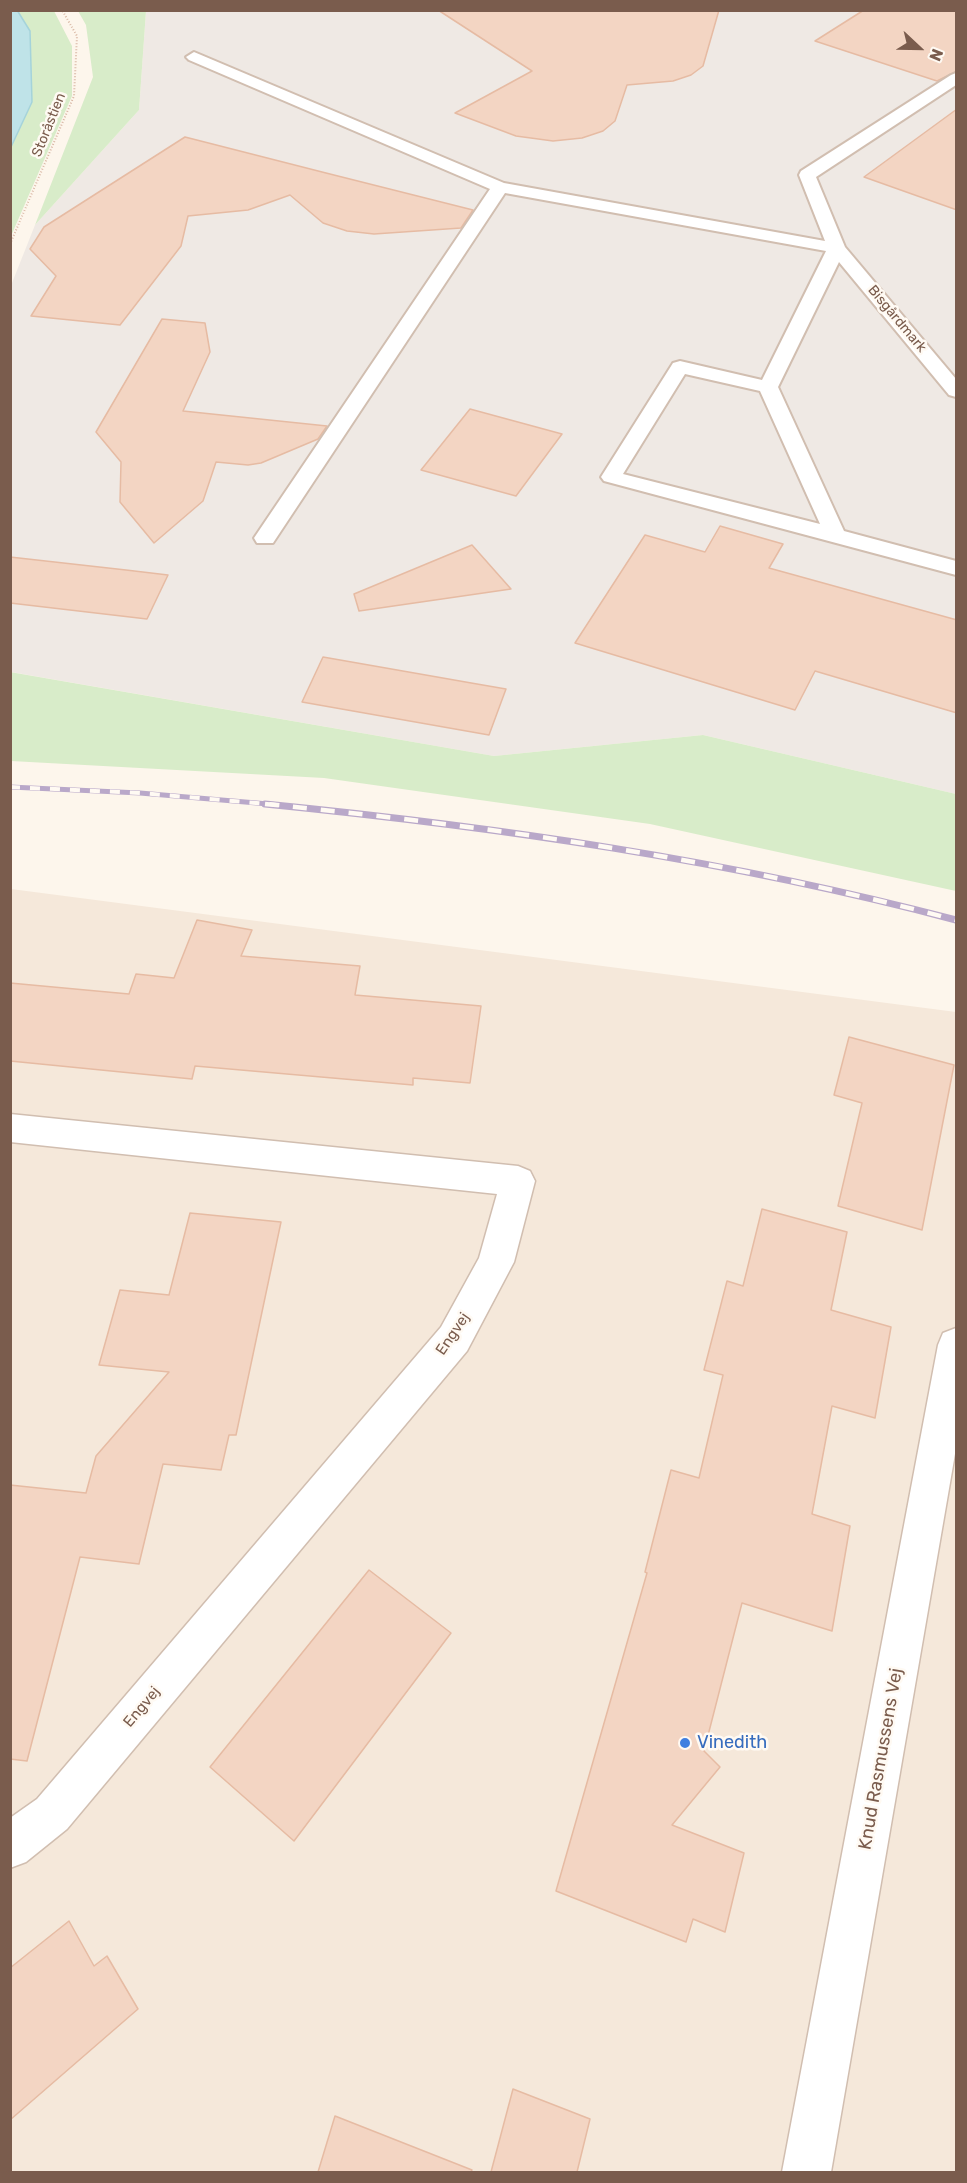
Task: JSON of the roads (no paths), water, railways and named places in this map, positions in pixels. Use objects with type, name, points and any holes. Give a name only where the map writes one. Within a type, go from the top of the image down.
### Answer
[{"type":"street","name":"Engvej","points":[[10,1128],[518,1181],[496,1262],[454,1339],[52,1814],[10,1846]]},
{"type":"street","name":"Knud Rasmussens Vej","points":[[806,2172],[957,1345]]},
{"type":"lane","points":[[194,57],[500,187],[837,248],[768,387]]},
{"type":"lane","name":"Bisgårdmark","points":[[957,78],[807,175],[837,248],[957,391]]},
{"type":"lane","points":[[265,538],[500,187]]},
{"type":"lane","points":[[768,387],[680,367],[611,477],[957,568]]},
{"type":"lane","points":[[768,387],[835,535]]},
{"type":"water","points":[[17,10],[30,31],[32,102],[11,147],[10,11]]},
{"type":"railway","points":[[10,787],[140,793],[280,805]]},
{"type":"railway","points":[[265,804],[440,823],[613,848],[785,880],[956,920]]},
{"type":"place","name":"Vinedith","points":[[685,1743]]}]
